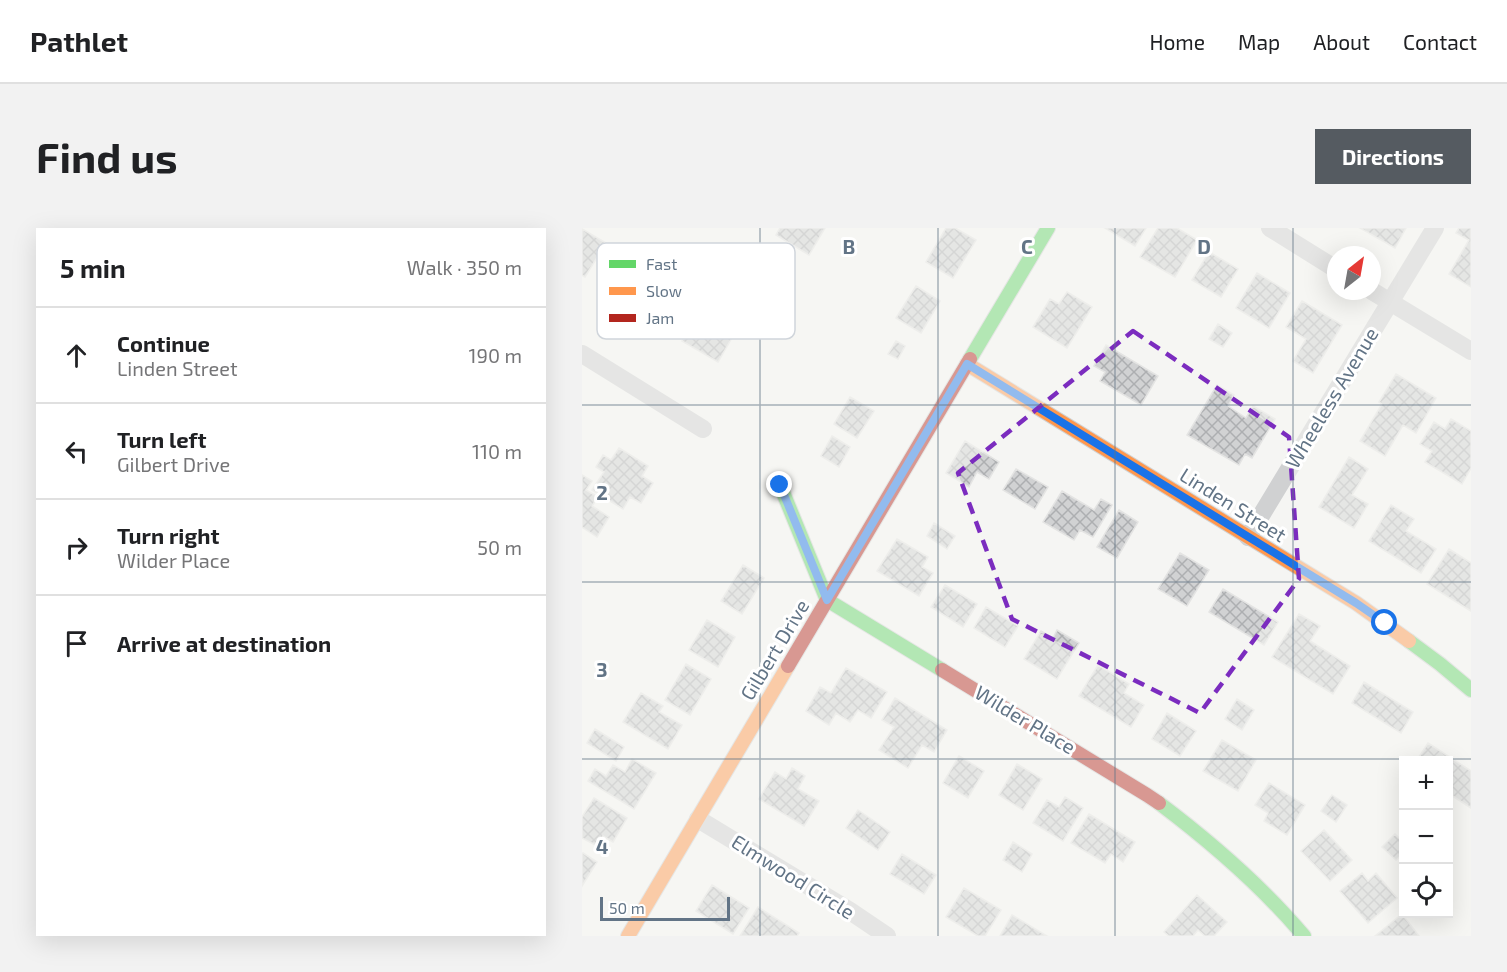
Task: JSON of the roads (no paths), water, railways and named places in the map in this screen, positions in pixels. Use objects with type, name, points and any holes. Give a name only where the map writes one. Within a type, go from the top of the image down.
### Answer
[{"type":"street","name":"Gilbert Drive","points":[[628,936],[1048,228]]},
{"type":"street","points":[[1270,228],[1327,263]]},
{"type":"street","name":"Wheeless Avenue","points":[[1248,537],[1434,228]]},
{"type":"street","points":[[1381,296],[1471,351]]},
{"type":"street","points":[[582,354],[703,429]]},
{"type":"street","name":"Linden Street","points":[[967,364],[1356,603],[1440,664],[1471,690]]},
{"type":"street","points":[[780,485],[827,600]]},
{"type":"street","name":"Wilder Place","points":[[827,600],[1147,795],[1222,852],[1272,899],[1304,936]]},
{"type":"street","name":"Elmwood Circle","points":[[698,819],[887,936]]}]
